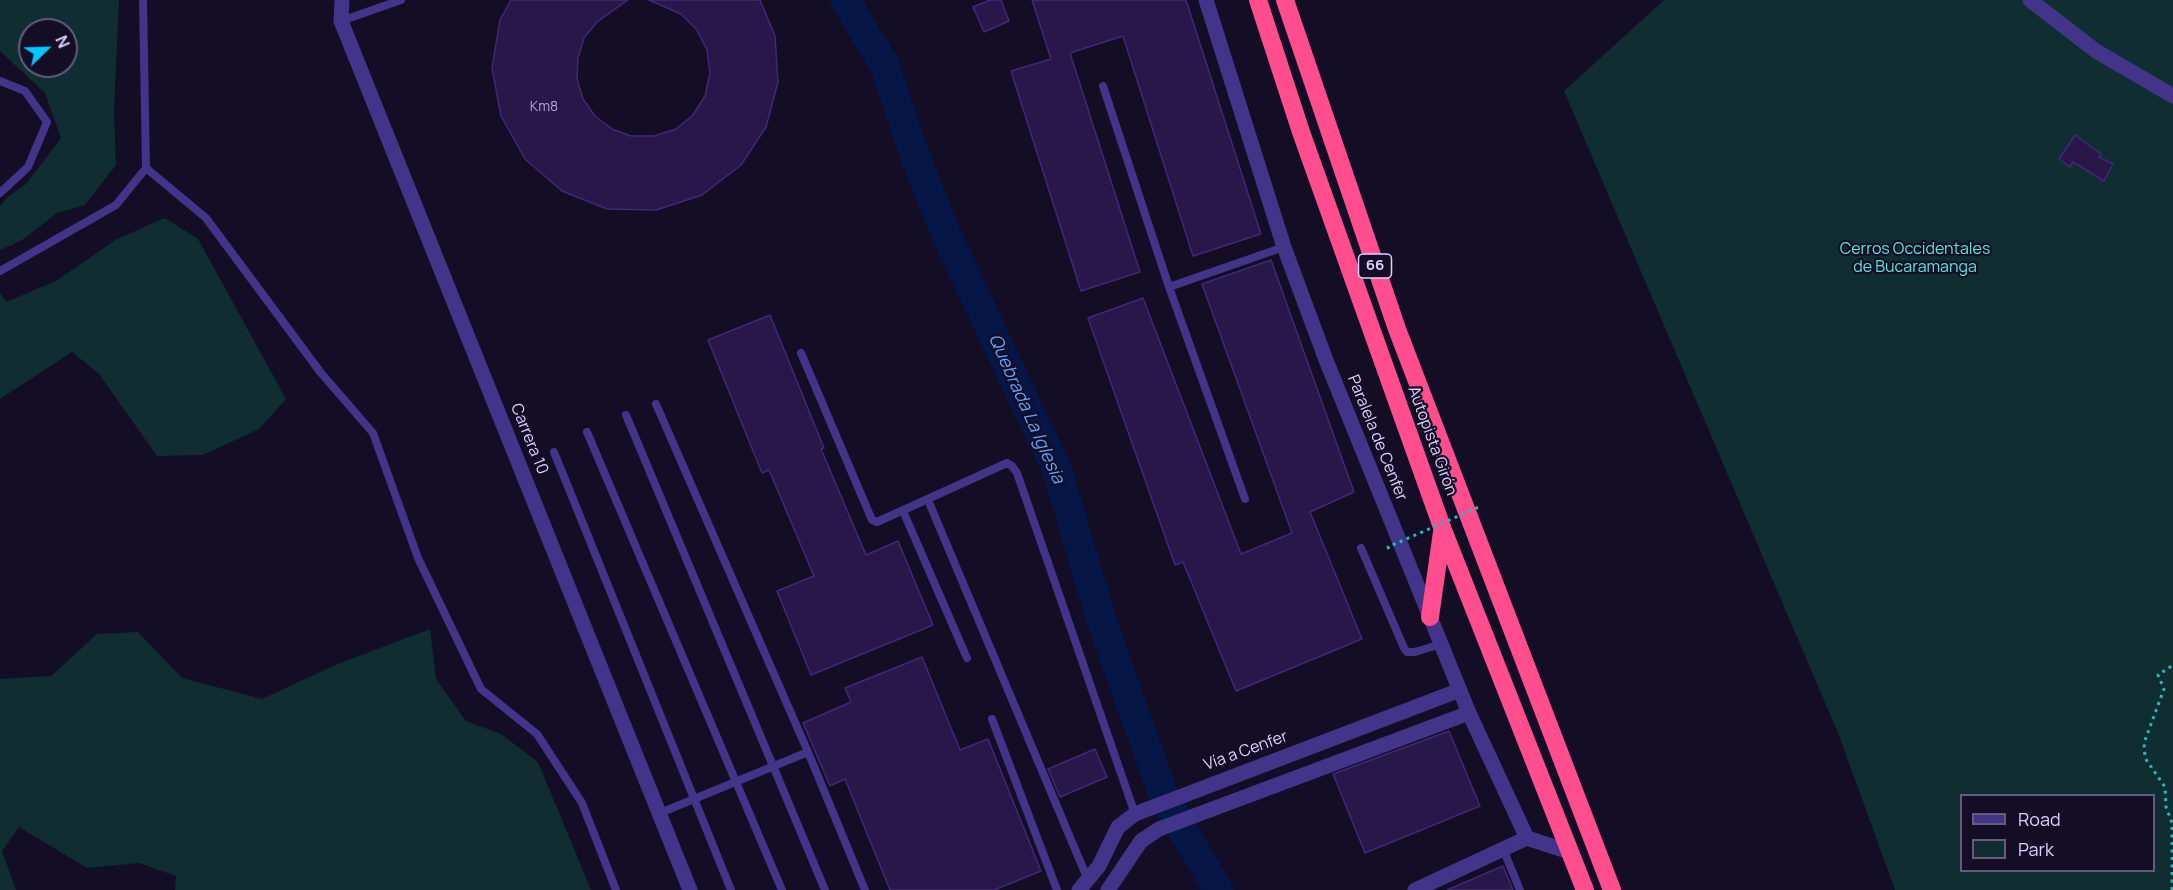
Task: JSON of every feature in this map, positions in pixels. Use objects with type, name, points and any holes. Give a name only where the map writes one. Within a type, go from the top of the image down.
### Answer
[{"type":"highway","name":"Autopista Girón","points":[[1258,0],[1301,132],[1443,530],[1585,890]]},
{"type":"highway","name":"Autopista Girón","points":[[1284,0],[1398,329],[1612,890]]},
{"type":"highway","points":[[1430,617],[1443,530]]},
{"type":"street","name":"Carrera 10","points":[[342,0],[341,21],[690,890]]},
{"type":"street","name":"Paralela de Cenfer","points":[[1206,0],[1284,247],[1326,360],[1469,713],[1527,837]]},
{"type":"street","points":[[2030,0],[2096,51],[2173,96]]},
{"type":"street","name":"Vía a Cenfer","points":[[1084,885],[1118,827],[1135,814],[1153,805],[1460,690]]},
{"type":"street","points":[[1108,890],[1141,841],[1159,830],[1469,713]]},
{"type":"street","points":[[1415,890],[1527,837],[1570,852]]},
{"type":"lane","points":[[0,271],[116,205],[146,168],[143,0]]},
{"type":"lane","points":[[341,21],[401,0]]},
{"type":"lane","points":[[0,81],[25,91],[47,122],[28,166],[0,193]]},
{"type":"lane","points":[[1103,86],[1169,287],[1245,499]]},
{"type":"lane","points":[[146,168],[206,218],[321,373],[373,433],[418,558],[481,689],[537,734],[582,803],[616,890]]},
{"type":"lane","points":[[1169,287],[1284,247]]},
{"type":"lane","points":[[801,353],[870,516],[877,522],[1008,463],[1017,473],[1135,814]]},
{"type":"lane","points":[[656,404],[808,752],[865,890]]},
{"type":"lane","points":[[626,416],[825,890]]},
{"type":"lane","points":[[587,432],[782,890]]},
{"type":"lane","points":[[554,452],[731,890]]},
{"type":"lane","points":[[928,500],[1084,885]]},
{"type":"lane","points":[[903,511],[968,658]]},
{"type":"lane","points":[[1361,548],[1407,652],[1415,652],[1441,644]]},
{"type":"lane","points":[[992,719],[1058,890]]},
{"type":"lane","points":[[660,813],[808,752]]},
{"type":"lane","points":[[1503,849],[1520,890]]},
{"type":"path","points":[[1389,549],[1388,547],[1479,507],[1478,504]]},
{"type":"path","points":[[2172,890],[2172,823],[2166,807],[2165,787],[2145,758],[2144,743],[2164,689],[2158,675],[2173,664]]},
{"type":"green space","points":[[0,0],[119,0],[114,109],[116,165],[85,205],[57,213],[22,240],[0,250],[0,206],[6,198],[26,184],[61,138],[45,93],[29,78],[78,78],[78,18],[18,18],[18,68],[0,51]]},
{"type":"green space","name":"Cerros Occidentales de Bucaramanga","points":[[1664,0],[2173,0],[2173,890],[1895,890],[1838,733],[1564,91]]},
{"type":"green space","points":[[165,218],[198,239],[286,399],[259,429],[203,455],[157,456],[99,374],[72,352],[0,399],[0,293],[6,302],[56,281],[117,239]]},
{"type":"green space","points":[[430,629],[436,679],[466,721],[501,734],[538,762],[591,890],[175,890],[176,876],[139,863],[87,868],[19,827],[2,851],[16,890],[0,890],[0,679],[51,676],[97,634],[138,632],[182,678],[262,699],[333,666]]},
{"type":"building","points":[[511,0],[628,0],[597,22],[584,38],[578,58],[577,79],[583,99],[595,116],[612,129],[631,136],[654,136],[676,129],[693,115],[705,96],[710,73],[707,50],[697,30],[681,14],[649,0],[760,0],[775,36],[778,82],[766,127],[741,165],[702,195],[656,210],[607,209],[562,191],[525,159],[501,116],[492,68],[500,20]]},
{"type":"building","points":[[990,0],[1001,0],[1009,21],[984,32],[973,7]]},
{"type":"building","points":[[1032,0],[1186,0],[1261,234],[1193,256],[1123,36],[1070,53],[1140,272],[1081,291],[1011,71],[1051,59]]},
{"type":"building","points":[[2075,135],[2101,154],[2099,157],[2113,164],[2104,181],[2073,162],[2070,167],[2059,159]]},
{"type":"building","points":[[1271,260],[1354,492],[1310,512],[1362,639],[1236,691],[1183,562],[1175,565],[1088,318],[1143,298],[1241,554],[1292,533],[1202,284]]},
{"type":"building","points":[[770,315],[824,448],[821,449],[866,555],[898,541],[933,625],[811,675],[777,591],[814,576],[769,470],[762,473],[708,340]]},
{"type":"building","points":[[922,657],[960,750],[988,739],[1041,871],[994,890],[890,890],[845,779],[830,786],[803,723],[851,702],[845,688]]},
{"type":"building","points":[[1449,731],[1480,806],[1365,853],[1333,774]]},
{"type":"building","points":[[1095,749],[1107,777],[1060,797],[1048,769]]},
{"type":"building","points":[[1503,866],[1513,890],[1447,890]]},
{"type":"waterway","name":"Quebrada La Iglesia","points":[[845,0],[884,64],[911,145],[944,230],[1057,470],[1102,622],[1165,799],[1218,890]]}]
